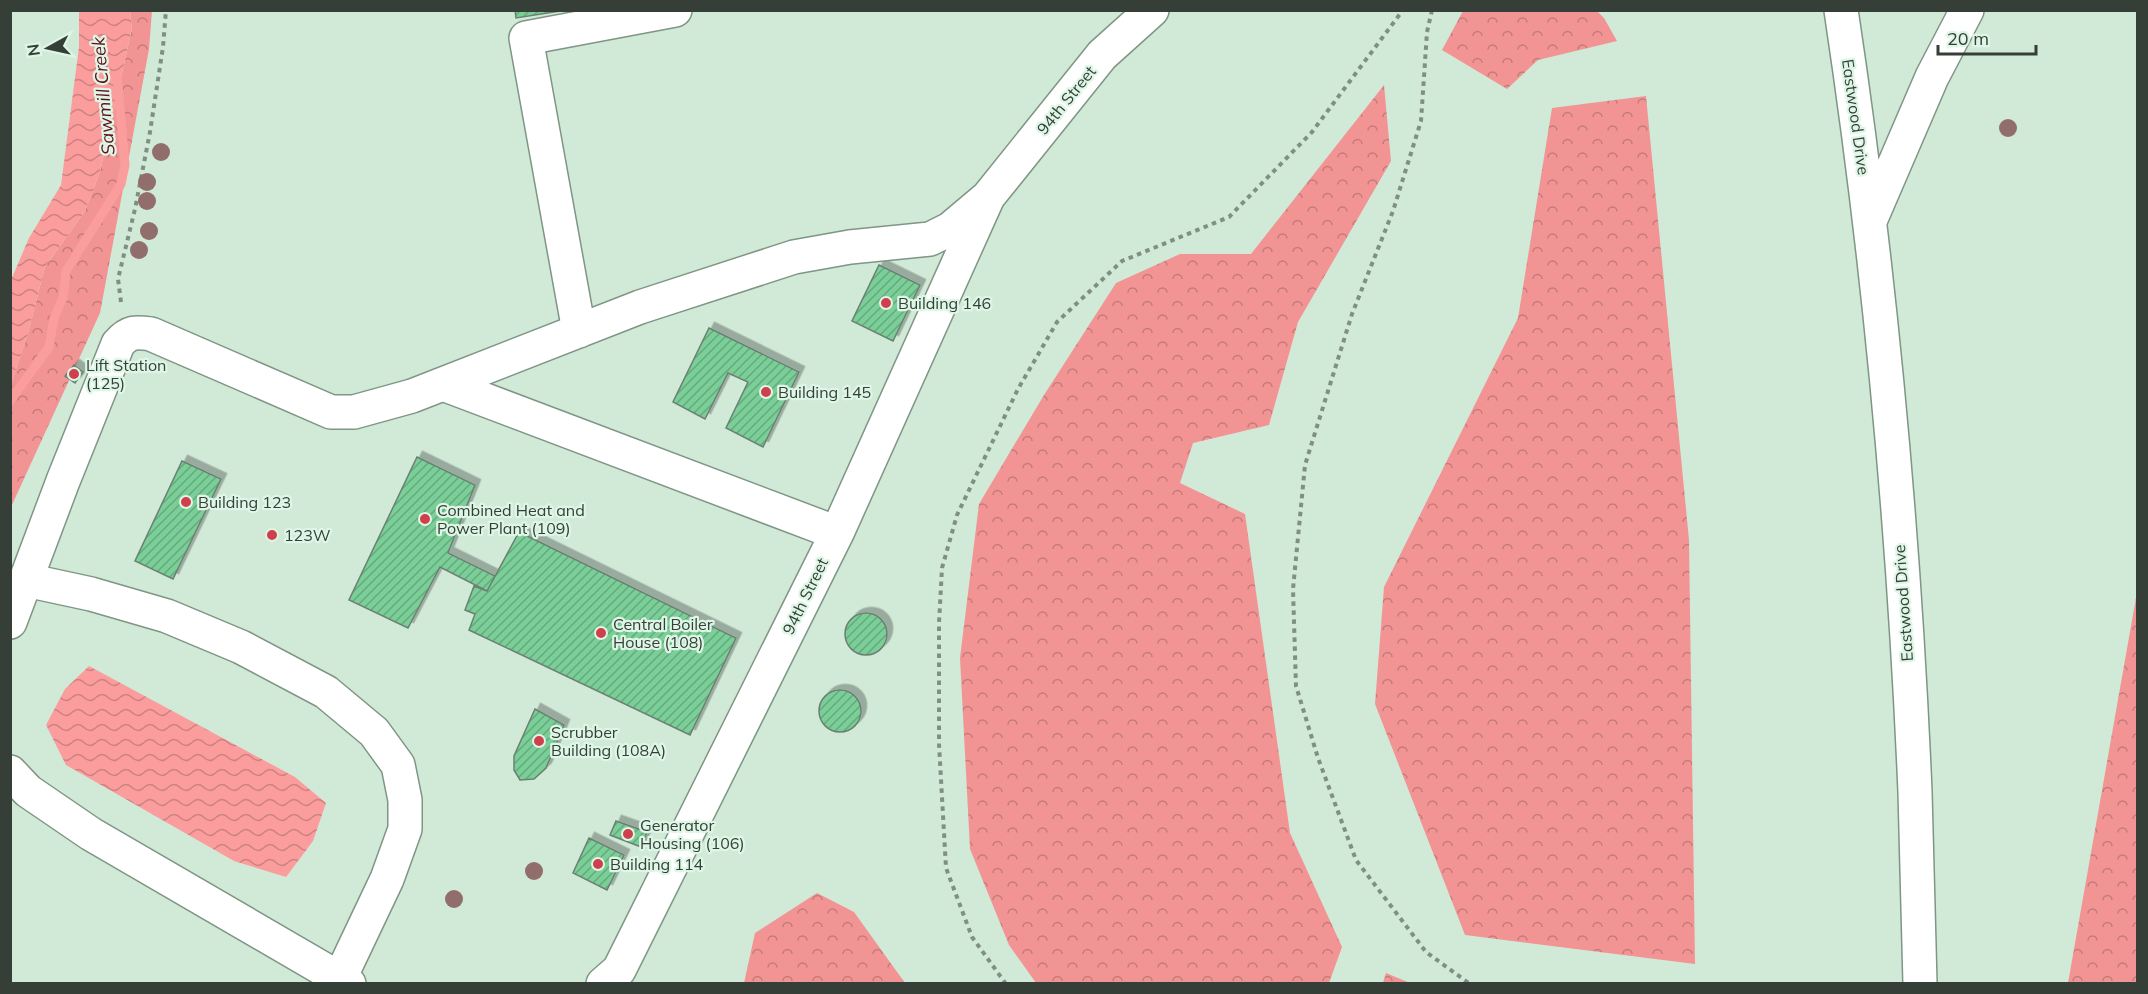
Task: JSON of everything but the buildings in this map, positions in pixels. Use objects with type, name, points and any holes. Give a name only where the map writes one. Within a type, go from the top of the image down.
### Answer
[{"type":"street","points":[[579,331],[526,38],[675,10]]},
{"type":"street","name":"94th Street","points":[[125,335],[138,332],[151,334],[331,412],[354,412],[412,396],[640,308],[750,270],[794,257],[839,249],[930,239],[950,229],[987,197],[1102,55],[1152,10]]},
{"type":"street","name":"Eastwood Drive","points":[[1841,10],[1869,223],[1887,386],[1908,659],[1915,795],[1920,984]]},
{"type":"street","name":"Eastwood Drive","points":[[1869,223],[1932,77],[1967,10]]},
{"type":"street","name":"94th Street","points":[[603,984],[619,970],[837,533],[987,197]]},
{"type":"street","points":[[10,622],[118,344],[125,335]]},
{"type":"street","points":[[443,384],[837,533]]},
{"type":"street","points":[[10,772],[28,791],[91,834],[344,981],[387,879],[405,829],[405,800],[399,765],[374,732],[326,692],[241,647],[167,616],[91,594],[26,580]]},
{"type":"path","points":[[125,335],[118,279],[150,132],[163,47],[166,10]]},
{"type":"path","points":[[1006,984],[972,937],[946,868],[939,744],[939,623],[942,568],[957,515],[1018,389],[1057,322],[1122,261],[1230,217],[1312,132],[1403,10]]},
{"type":"path","points":[[1432,10],[1426,32],[1420,121],[1394,211],[1352,314],[1305,465],[1293,589],[1296,686],[1318,758],[1356,860],[1426,952],[1470,984]]},
{"type":"green space","points":[[130,11],[152,11],[149,49],[100,313],[11,507],[11,384],[28,333],[45,267],[85,211],[100,172],[132,28]]},
{"type":"green space","points":[[1463,11],[1597,11],[1604,18],[1617,41],[1538,60],[1507,89],[1442,50]]},
{"type":"green space","points":[[1384,85],[1391,161],[1298,322],[1269,425],[1193,443],[1180,483],[1245,514],[1290,833],[1342,947],[1329,983],[1036,983],[1009,945],[970,849],[960,658],[979,504],[1044,395],[1116,283],[1180,254],[1251,254]]},
{"type":"green space","points":[[1646,96],[1689,540],[1695,964],[1465,935],[1375,704],[1384,587],[1518,318],[1552,108]]},
{"type":"green space","points":[[2137,592],[2137,983],[2068,983]]},
{"type":"green space","points":[[817,893],[854,912],[905,983],[744,983],[755,933]]},
{"type":"green space","points":[[1386,973],[1410,983],[1383,983]]},
{"type":"water","points":[[79,11],[130,11],[132,28],[100,172],[85,211],[45,267],[28,333],[11,384],[11,280],[29,238],[61,185],[79,47]]},
{"type":"water","points":[[89,666],[295,777],[326,803],[313,841],[286,877],[234,861],[66,765],[46,725],[65,689]]},
{"type":"waterway","name":"Sawmill Creek","points":[[10,401],[49,347],[54,318],[63,298],[66,271],[121,184],[125,165],[117,75]]},
{"type":"place","name":"Building 146","points":[[886,303]]},
{"type":"place","name":"Lift Station (125)","points":[[74,374]]},
{"type":"place","name":"Building 145","points":[[766,392]]},
{"type":"place","name":"Building 123","points":[[186,502]]},
{"type":"place","name":"Combined Heat and Power Plant (109)","points":[[425,519]]},
{"type":"place","name":"123W","points":[[272,535]]},
{"type":"place","name":"Central Boiler House (108)","points":[[601,633]]},
{"type":"place","name":"Scrubber Building (108A)","points":[[539,741]]},
{"type":"place","name":"Generator Housing (106)","points":[[628,834]]},
{"type":"place","name":"Building 114","points":[[598,864]]}]
